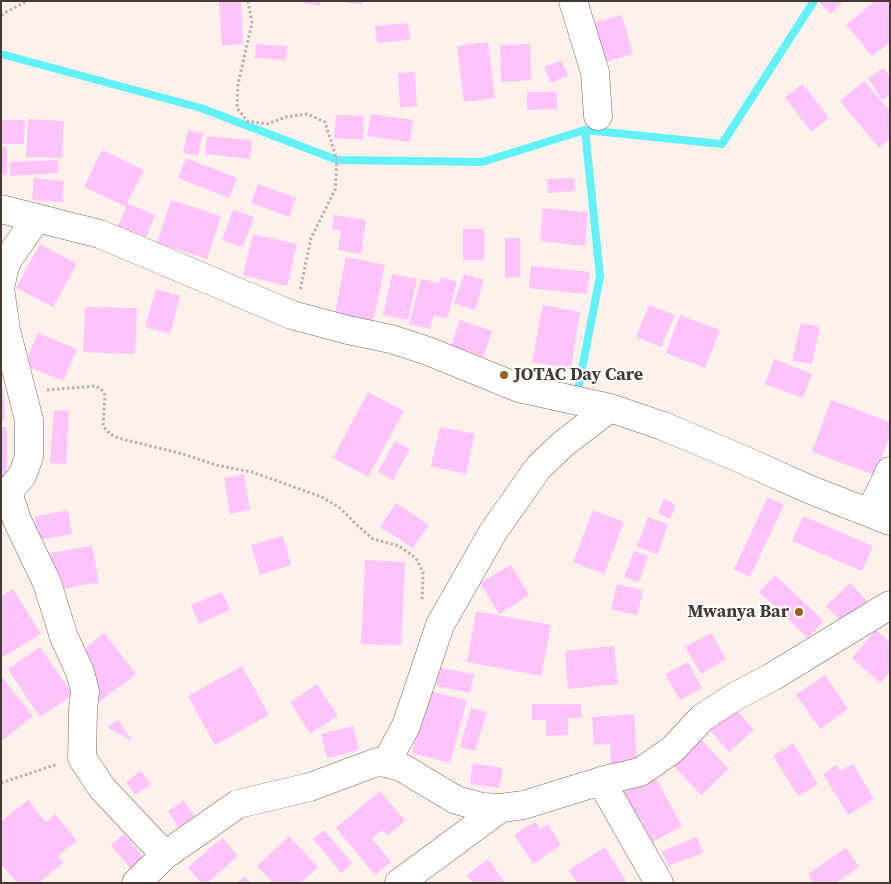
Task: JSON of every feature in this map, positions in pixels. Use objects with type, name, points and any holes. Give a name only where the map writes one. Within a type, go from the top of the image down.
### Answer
[{"type":"street","points":[[572,1],[595,72],[598,116]]},
{"type":"street","points":[[1,209],[100,234],[299,316],[348,330],[391,339],[428,351],[520,388],[610,408],[663,426],[811,490],[880,517],[890,471]]},
{"type":"street","points":[[1,284],[8,259],[37,218]]},
{"type":"street","points":[[1,295],[6,330],[16,375],[23,393],[29,420],[29,457],[22,476],[4,494],[47,583],[64,638],[80,672],[85,691],[82,758],[102,788],[165,855]]},
{"type":"street","points":[[386,763],[406,726],[440,625],[493,532],[538,468],[563,444],[610,408]]},
{"type":"street","points":[[136,883],[165,855],[238,804],[310,787],[377,762],[401,767],[456,800],[482,807],[501,808],[524,805],[601,781],[640,772],[672,750],[702,718],[734,697],[772,677],[890,605]]},
{"type":"street","points":[[601,781],[659,883]]},
{"type":"street","points":[[400,883],[501,808]]},
{"type":"path","points":[[1,15],[26,1]]},
{"type":"path","points":[[248,1],[252,22],[238,84],[237,108],[247,121],[267,124],[286,117],[307,114],[325,122],[337,160],[335,190],[311,238],[306,269],[298,297],[299,316]]},
{"type":"path","points":[[16,375],[44,390],[95,386],[101,389],[105,395],[103,426],[110,434],[118,438],[183,454],[216,465],[252,472],[322,497],[340,508],[373,538],[399,546],[416,558],[423,572],[422,609]]},
{"type":"path","points":[[1,783],[73,759],[82,758]]},
{"type":"building","points":[[219,1],[241,1],[243,44],[222,46]]},
{"type":"building","points":[[297,1],[320,1],[320,6]]},
{"type":"building","points":[[346,1],[362,1],[362,4],[346,3]]},
{"type":"building","points":[[818,1],[843,1],[831,14]]},
{"type":"building","points":[[875,1],[890,1],[890,42],[872,56],[846,25]]},
{"type":"building","points":[[622,15],[633,54],[599,64],[588,24]]},
{"type":"building","points":[[408,23],[410,40],[377,43],[375,26]]},
{"type":"building","points":[[488,42],[495,98],[464,102],[457,46]]},
{"type":"building","points":[[256,44],[287,46],[286,60],[255,58]]},
{"type":"building","points":[[530,44],[531,80],[501,82],[500,45]]},
{"type":"building","points":[[561,60],[568,75],[551,83],[544,67]]},
{"type":"building","points":[[884,68],[890,77],[890,95],[882,100],[868,78]]},
{"type":"building","points":[[415,72],[417,106],[400,108],[398,73]]},
{"type":"building","points":[[864,81],[890,111],[890,139],[879,148],[840,101]]},
{"type":"building","points":[[803,84],[829,118],[811,132],[785,97]]},
{"type":"building","points":[[527,92],[557,92],[557,109],[527,110]]},
{"type":"building","points":[[371,114],[413,120],[410,142],[367,136]]},
{"type":"building","points":[[336,115],[364,116],[363,140],[334,138]]},
{"type":"building","points":[[28,119],[64,121],[62,158],[26,157]]},
{"type":"building","points":[[1,120],[25,120],[24,144],[1,144]]},
{"type":"building","points":[[188,130],[203,133],[198,156],[183,153]]},
{"type":"building","points":[[207,136],[252,140],[250,159],[205,154]]},
{"type":"building","points":[[1,147],[7,147],[7,175],[1,175]]},
{"type":"building","points":[[102,150],[144,170],[127,203],[155,215],[146,237],[118,226],[126,207],[84,187]]},
{"type":"building","points":[[186,158],[237,178],[229,198],[178,178]]},
{"type":"building","points":[[58,160],[58,173],[10,176],[10,162]]},
{"type":"building","points":[[34,178],[64,181],[62,202],[32,200]]},
{"type":"building","points":[[574,178],[575,191],[548,193],[547,179]]},
{"type":"building","points":[[258,184],[296,198],[289,217],[251,203]]},
{"type":"building","points":[[171,200],[221,216],[207,259],[157,243]]},
{"type":"building","points":[[543,208],[588,212],[585,246],[540,241]]},
{"type":"building","points":[[233,210],[254,217],[243,247],[222,240]]},
{"type":"building","points":[[334,215],[366,220],[361,254],[338,250],[341,231],[332,229]]},
{"type":"building","points":[[463,229],[484,229],[484,260],[463,260]]},
{"type":"building","points":[[253,234],[297,244],[287,286],[243,275]]},
{"type":"building","points":[[505,238],[520,238],[520,277],[505,278]]},
{"type":"building","points":[[40,244],[77,264],[53,307],[16,288]]},
{"type":"building","points":[[346,257],[385,265],[372,326],[334,318]]},
{"type":"building","points":[[531,266],[590,272],[587,294],[529,288]]},
{"type":"building","points":[[392,274],[417,279],[408,320],[383,315]]},
{"type":"building","points":[[464,274],[484,280],[475,310],[454,303]]},
{"type":"building","points":[[441,277],[457,282],[447,319],[434,315],[430,329],[409,324],[421,279],[439,283]]},
{"type":"building","points":[[156,289],[180,296],[170,334],[145,327]]},
{"type":"building","points":[[543,305],[580,312],[571,368],[532,362]]},
{"type":"building","points":[[649,305],[675,315],[661,347],[636,337]]},
{"type":"building","points":[[85,307],[137,308],[135,354],[83,352]]},
{"type":"building","points":[[680,315],[720,330],[705,368],[666,353]]},
{"type":"building","points":[[460,320],[492,331],[483,357],[451,345]]},
{"type":"building","points":[[801,323],[820,327],[812,364],[792,361]]},
{"type":"building","points":[[38,333],[77,349],[63,381],[24,365]]},
{"type":"building","points":[[774,359],[812,374],[803,398],[765,384]]},
{"type":"building","points":[[1,389],[3,389],[5,419],[1,420]]},
{"type":"building","points":[[368,392],[404,411],[368,477],[333,458]]},
{"type":"building","points":[[831,400],[890,422],[890,435],[875,475],[812,452]]},
{"type":"building","points":[[54,410],[69,411],[66,464],[50,463]]},
{"type":"building","points":[[1,427],[7,427],[7,482],[1,482]]},
{"type":"building","points":[[440,427],[475,434],[466,474],[431,466]]},
{"type":"building","points":[[395,441],[410,449],[393,480],[378,472]]},
{"type":"building","points":[[244,474],[250,510],[230,514],[224,478]]},
{"type":"building","points":[[768,497],[784,505],[750,577],[734,569]]},
{"type":"building","points":[[664,499],[676,505],[670,519],[658,513]]},
{"type":"building","points":[[396,503],[429,525],[413,548],[380,527]]},
{"type":"building","points":[[68,510],[72,534],[39,540],[34,517]]},
{"type":"building","points":[[593,510],[624,522],[604,574],[573,562]]},
{"type":"building","points":[[803,516],[873,546],[862,571],[792,541]]},
{"type":"building","points":[[648,517],[668,524],[658,554],[637,547]]},
{"type":"building","points":[[283,536],[291,565],[260,575],[251,545]]},
{"type":"building","points":[[92,546],[99,582],[57,590],[50,553]]},
{"type":"building","points":[[634,551],[648,556],[639,582],[624,577]]},
{"type":"building","points":[[365,560],[405,562],[401,645],[361,644]]},
{"type":"building","points":[[511,565],[529,595],[499,614],[480,583]]},
{"type":"building","points":[[775,575],[824,621],[808,638],[759,592]]},
{"type":"building","points":[[850,583],[867,601],[843,623],[826,606]]},
{"type":"building","points":[[617,584],[643,590],[637,615],[611,609]]},
{"type":"building","points":[[13,589],[41,634],[1,658],[1,596]]},
{"type":"building","points":[[222,592],[230,610],[199,624],[191,605]]},
{"type":"building","points":[[476,611],[551,625],[541,676],[467,662]]},
{"type":"building","points":[[876,630],[890,642],[890,672],[880,683],[852,658]]},
{"type":"building","points":[[104,633],[136,674],[91,708],[82,651]]},
{"type":"building","points":[[711,633],[726,659],[701,674],[685,647]]},
{"type":"building","points":[[614,646],[618,684],[568,689],[565,651]]},
{"type":"building","points":[[40,647],[73,695],[40,717],[8,669]]},
{"type":"building","points":[[688,662],[702,688],[680,700],[665,674]]},
{"type":"building","points":[[242,666],[269,715],[215,745],[188,696]]},
{"type":"building","points":[[440,668],[474,674],[470,693],[436,686]]},
{"type":"building","points":[[825,675],[848,709],[820,729],[796,695]]},
{"type":"building","points":[[1,676],[33,716],[3,740],[1,738]]},
{"type":"building","points":[[317,684],[338,716],[310,734],[290,702]]},
{"type":"building","points":[[429,691],[467,700],[450,763],[412,753]]},
{"type":"building","points":[[532,704],[581,704],[582,718],[568,718],[568,735],[546,736],[546,720],[532,720]]},
{"type":"building","points":[[734,707],[754,730],[729,752],[709,729]]},
{"type":"building","points":[[471,708],[487,712],[475,751],[460,747]]},
{"type":"building","points":[[634,714],[637,765],[611,767],[610,744],[594,745],[592,717]]},
{"type":"building","points":[[118,720],[133,742],[107,727]]},
{"type":"building","points":[[353,726],[359,750],[327,758],[321,734]]},
{"type":"building","points":[[699,737],[729,769],[701,795],[671,763]]},
{"type":"building","points":[[793,743],[818,784],[798,796],[773,756]]},
{"type":"building","points":[[473,763],[503,768],[499,788],[470,784]]},
{"type":"building","points":[[853,764],[874,799],[848,815],[823,774],[836,765],[840,771]]},
{"type":"building","points":[[141,771],[151,784],[135,795],[126,782]]},
{"type":"building","points":[[654,775],[682,826],[649,844],[621,793]]},
{"type":"building","points":[[380,791],[405,821],[387,836],[382,830],[372,838],[391,862],[375,875],[336,828]]},
{"type":"building","points":[[28,800],[46,822],[55,814],[77,841],[58,856],[63,863],[39,883],[17,883],[1,864],[1,818],[3,820]]},
{"type":"building","points":[[184,800],[195,817],[178,827],[168,811]]},
{"type":"building","points":[[535,822],[540,829],[548,824],[561,845],[533,864],[514,835]]},
{"type":"building","points":[[324,830],[352,863],[341,873],[313,839]]},
{"type":"building","points":[[124,834],[144,858],[131,869],[111,845]]},
{"type":"building","points":[[289,836],[318,867],[301,883],[273,883],[257,866]]},
{"type":"building","points":[[697,837],[703,853],[668,866],[662,851]]},
{"type":"building","points":[[222,838],[238,856],[207,883],[201,883],[188,867]]},
{"type":"building","points":[[605,847],[626,881],[623,883],[577,883],[569,870]]},
{"type":"building","points":[[846,848],[859,867],[836,883],[813,883],[808,874]]},
{"type":"building","points":[[488,859],[505,883],[473,883],[467,875]]},
{"type":"building","points":[[244,876],[251,883],[237,883]]},
{"type":"waterway","points":[[1,54],[201,108],[337,160],[482,162],[585,130],[722,144],[814,1]]},
{"type":"waterway","points":[[578,390],[600,276],[585,130]]},
{"type":"place","name":"JOTAC Day Care","points":[[504,375]]},
{"type":"place","name":"Mwanya Bar","points":[[799,612]]}]
